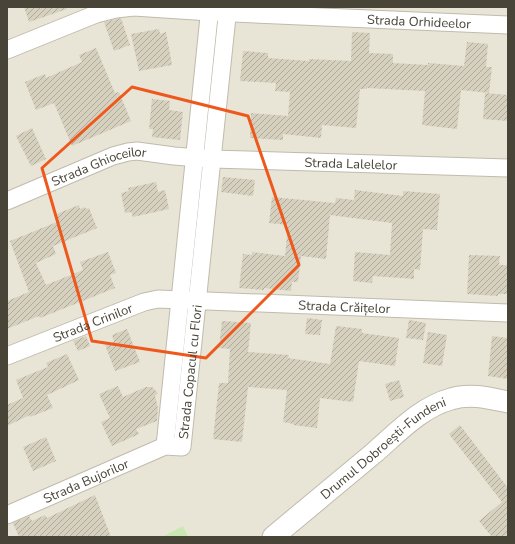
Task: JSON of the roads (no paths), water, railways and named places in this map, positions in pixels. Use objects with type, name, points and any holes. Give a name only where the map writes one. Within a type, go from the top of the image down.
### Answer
[{"type":"street","name":"Strada Orhideelor","points":[[7,50],[96,14],[116,9],[134,7],[228,10],[508,25]]},
{"type":"street","name":"Strada Copacul cu Flori","points":[[210,10],[165,446],[182,447],[228,10]]},
{"type":"street","name":"Strada Ghioceilor","points":[[7,200],[113,156],[128,152],[137,151],[194,158]]},
{"type":"street","name":"Strada Lalelelor","points":[[194,158],[508,168]]},
{"type":"street","name":"Strada Crinilor","points":[[7,356],[150,300],[180,300]]},
{"type":"street","name":"Strada Crăițelor","points":[[180,300],[198,302],[508,313]]},
{"type":"street","name":"Drumul Dobroești-Fundeni","points":[[273,537],[400,430],[427,410],[449,399],[460,396],[474,396],[508,402]]},
{"type":"street","name":"Strada Bujorilor","points":[[7,515],[165,446]]}]
